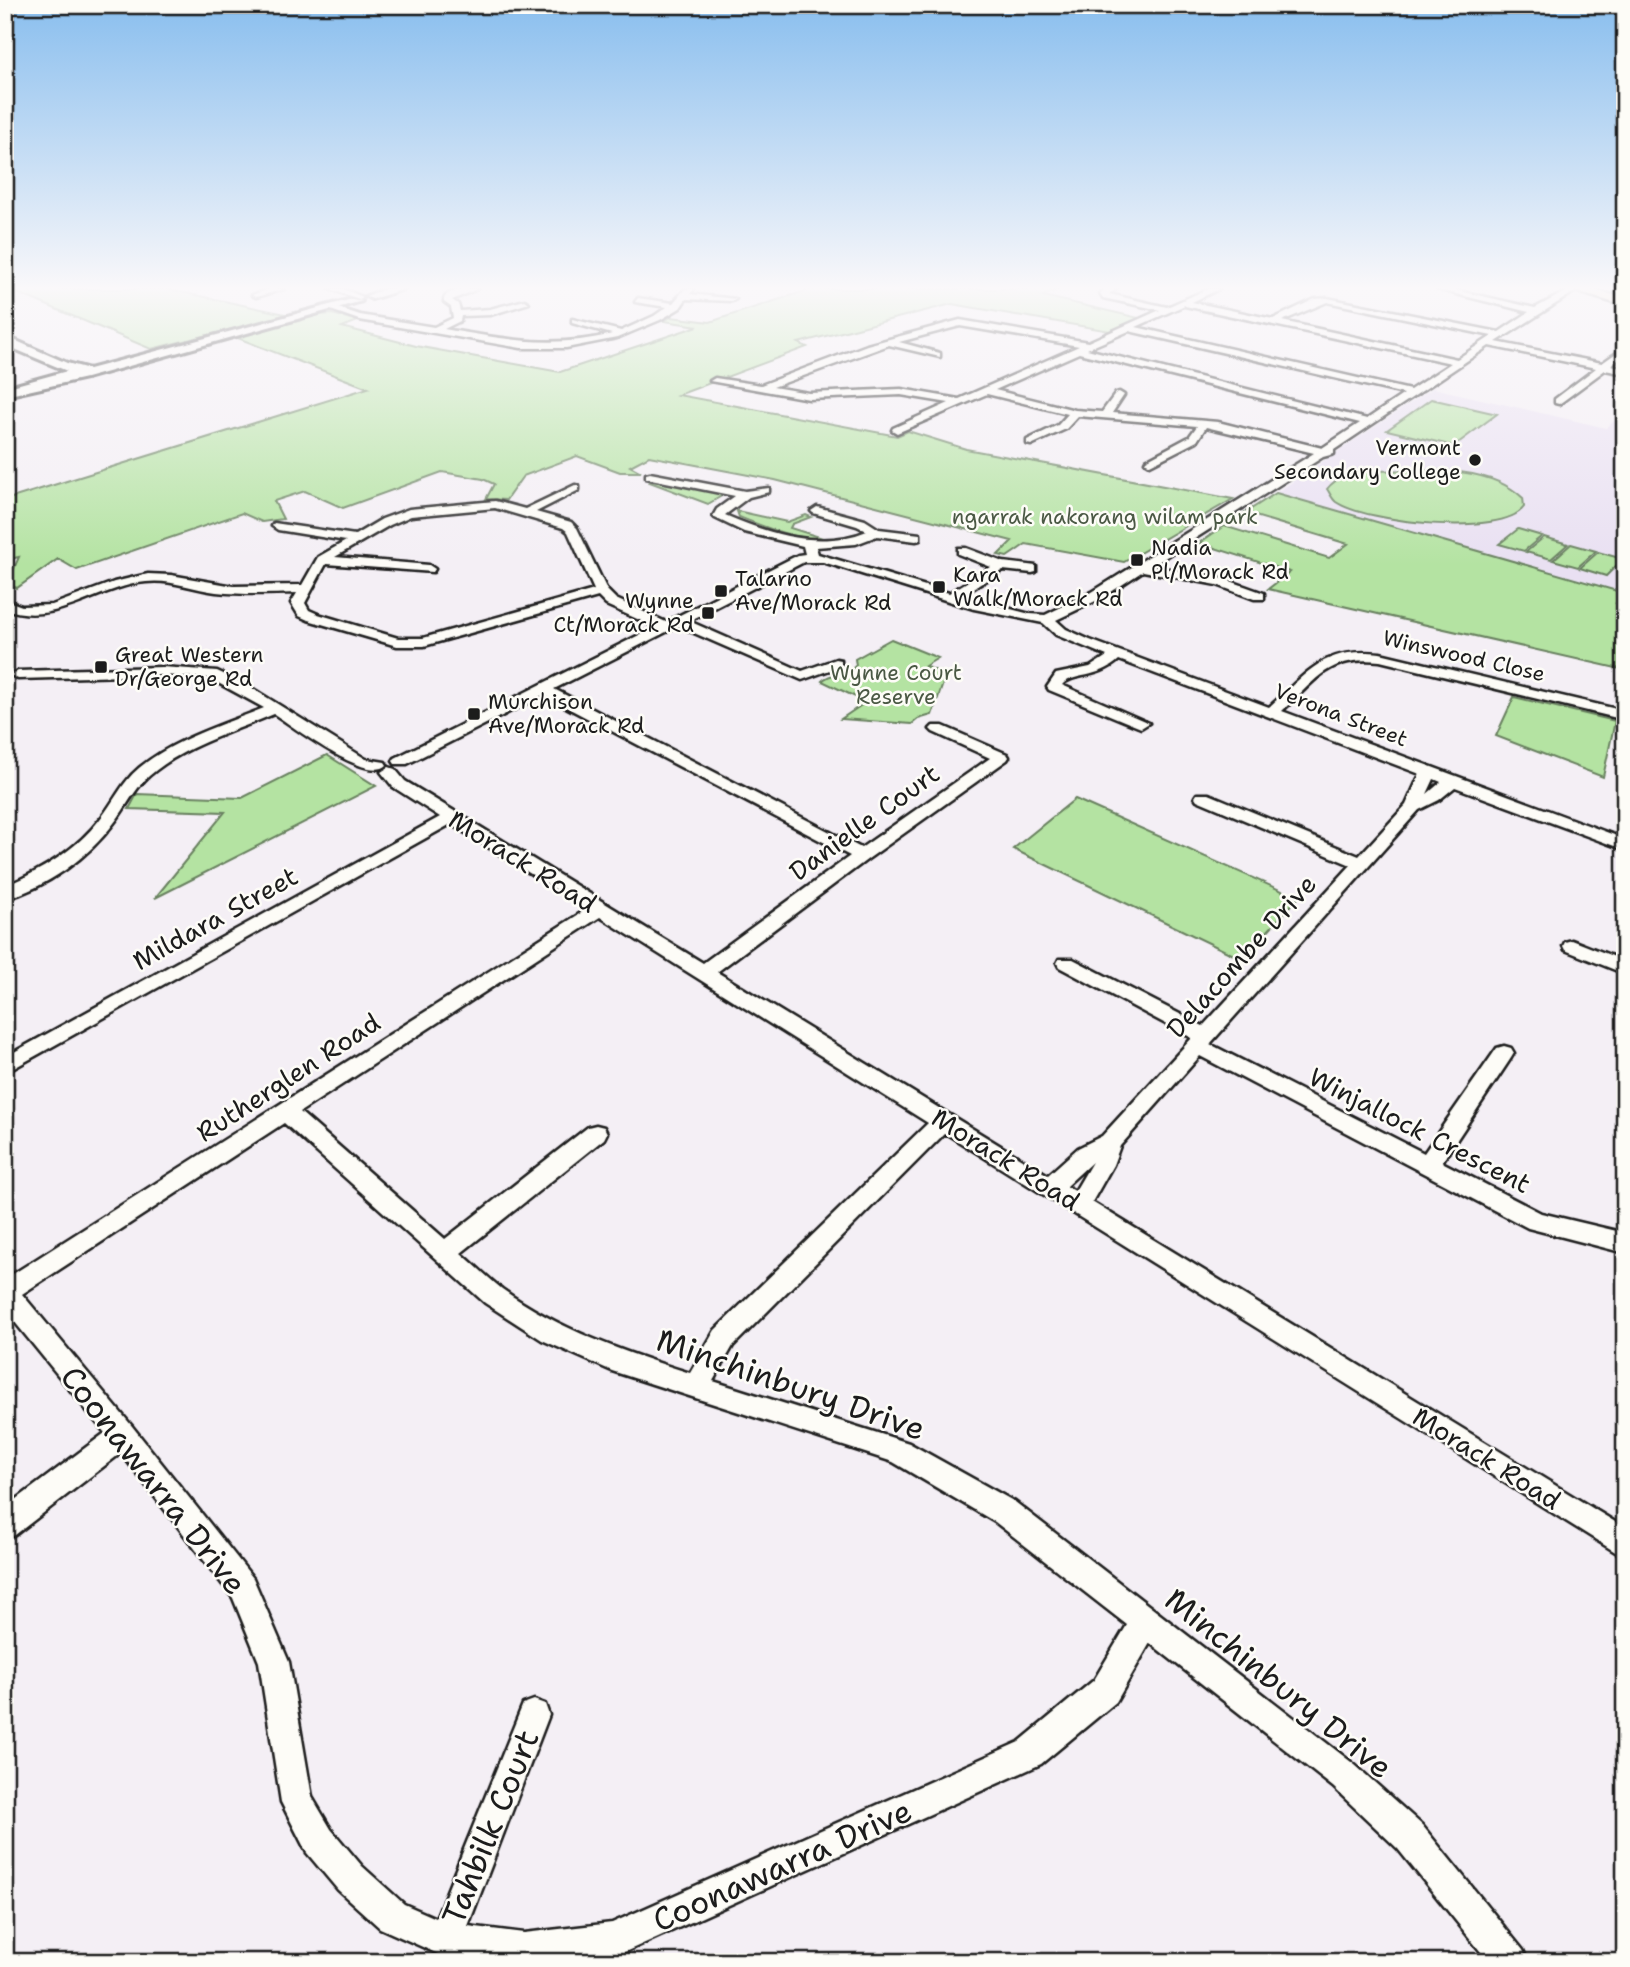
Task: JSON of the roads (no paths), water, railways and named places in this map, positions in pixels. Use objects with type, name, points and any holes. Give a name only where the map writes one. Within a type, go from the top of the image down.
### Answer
[{"type":"main road","points":[[5,392],[48,381]]},
{"type":"street","points":[[715,381],[821,397],[901,392],[960,402]]},
{"type":"street","points":[[762,388],[782,381]]},
{"type":"street","points":[[897,430],[1010,381]]},
{"type":"street","points":[[1212,381],[1368,422]]},
{"type":"street","points":[[1358,381],[1411,393]]},
{"type":"street","points":[[765,489],[745,495],[719,516],[842,563],[1025,623],[1049,621],[1072,616],[1097,595],[1430,381]]},
{"type":"street","points":[[1559,401],[1585,381]]},
{"type":"street","points":[[987,391],[1075,413],[1205,423],[1321,451]]},
{"type":"street","points":[[1105,416],[1119,395]]},
{"type":"street","points":[[1031,442],[1062,427],[1075,413]]},
{"type":"street","points":[[1150,462],[1192,439],[1205,423]]},
{"type":"street","points":[[650,476],[745,495]]},
{"type":"street","points":[[528,512],[575,488]]},
{"type":"street","points":[[601,592],[437,639],[412,643],[397,642],[304,613],[298,603],[322,560],[386,522],[410,513],[483,503],[507,505],[567,525],[573,531],[601,592],[611,601],[672,624],[801,681],[836,663]]},
{"type":"street","points":[[817,511],[861,523],[876,532],[916,537]]},
{"type":"street","points":[[278,526],[356,539]]},
{"type":"street","points":[[9,676],[190,671],[229,681],[362,763],[390,766],[795,561],[811,550],[856,540],[876,532]]},
{"type":"street","points":[[962,551],[1001,566],[1032,569]]},
{"type":"street","points":[[322,560],[429,569]]},
{"type":"street","points":[[951,597],[1001,566]]},
{"type":"street","points":[[1140,567],[1220,582],[1259,596]]},
{"type":"street","points":[[5,604],[21,610],[48,609],[121,583],[152,577],[182,579],[225,590],[305,589]]},
{"type":"street","name":"Verona Street","points":[[1049,621],[1061,632],[1117,654],[1625,845]]},
{"type":"street","points":[[1117,654],[1099,669],[1066,673],[1055,682],[1054,687],[1141,723]]},
{"type":"street","name":"Winswood Close","points":[[1272,713],[1327,663],[1360,654],[1625,716]]},
{"type":"street","points":[[543,690],[862,855]]},
{"type":"street","points":[[5,894],[54,867],[85,844],[109,820],[123,794],[145,770],[173,754],[274,709]]},
{"type":"street","name":"Danielle Court","points":[[703,973],[862,855],[1002,757],[938,729]]},
{"type":"street","name":"Morack Road","points":[[390,766],[399,784],[451,817],[1625,1544]]},
{"type":"street","name":"Delacombe Drive","points":[[1050,1187],[1086,1154],[1110,1142],[1413,807],[1429,772]]},
{"type":"street","name":"Delacombe Drive","points":[[1413,807],[1433,797],[1452,781]]},
{"type":"street","points":[[1203,797],[1363,864]]},
{"type":"street","name":"Mildara Street","points":[[5,1066],[451,817]]},
{"type":"street","name":"Rutherglen Road","points":[[5,1292],[600,909]]},
{"type":"street","points":[[1572,946],[1625,968]]},
{"type":"street","name":"Winjallock Crescent","points":[[1066,963],[1427,1166],[1536,1222],[1625,1243]]},
{"type":"street","points":[[1427,1166],[1504,1054]]},
{"type":"street","name":"Minchinbury Drive","points":[[286,1112],[494,1296],[551,1332],[612,1360],[900,1452],[1005,1512],[1344,1776],[1410,1837],[1511,1962]]},
{"type":"street","points":[[696,1387],[723,1338],[944,1121]]},
{"type":"street","points":[[444,1253],[596,1133]]},
{"type":"street","name":"Delacombe Drive","points":[[1079,1205],[1102,1165],[1110,1142]]},
{"type":"street","name":"Coonawarra Drive","points":[[5,1292],[124,1435],[243,1588],[274,1662],[297,1802],[319,1842],[350,1878],[392,1916],[445,1940],[524,1950],[613,1940],[1030,1754],[1105,1691],[1146,1621]]},
{"type":"street","points":[[5,1525],[124,1435]]},
{"type":"street","name":"Tahbilk Court","points":[[445,1940],[534,1715]]},
{"type":"place","name":"Vermont Secondary College","points":[[1475,460]]},
{"type":"place","name":"Nadia Pl/Morack Rd","points":[[1137,560]]},
{"type":"place","name":"Kara Walk/Morack Rd","points":[[939,587]]},
{"type":"place","name":"Talarno Ave/Morack Rd","points":[[721,591]]},
{"type":"place","name":"Wynne Ct/Morack Rd","points":[[708,613]]},
{"type":"place","name":"Great Western Dr/George Rd","points":[[101,667]]},
{"type":"place","name":"Murchison Ave/Morack Rd","points":[[474,714]]},
{"type":"park label","name":"ngarrak nakorang wilam park","points":[[1105,517]]},
{"type":"park label","name":"Wynne Court Reserve","points":[[896,685]]}]
